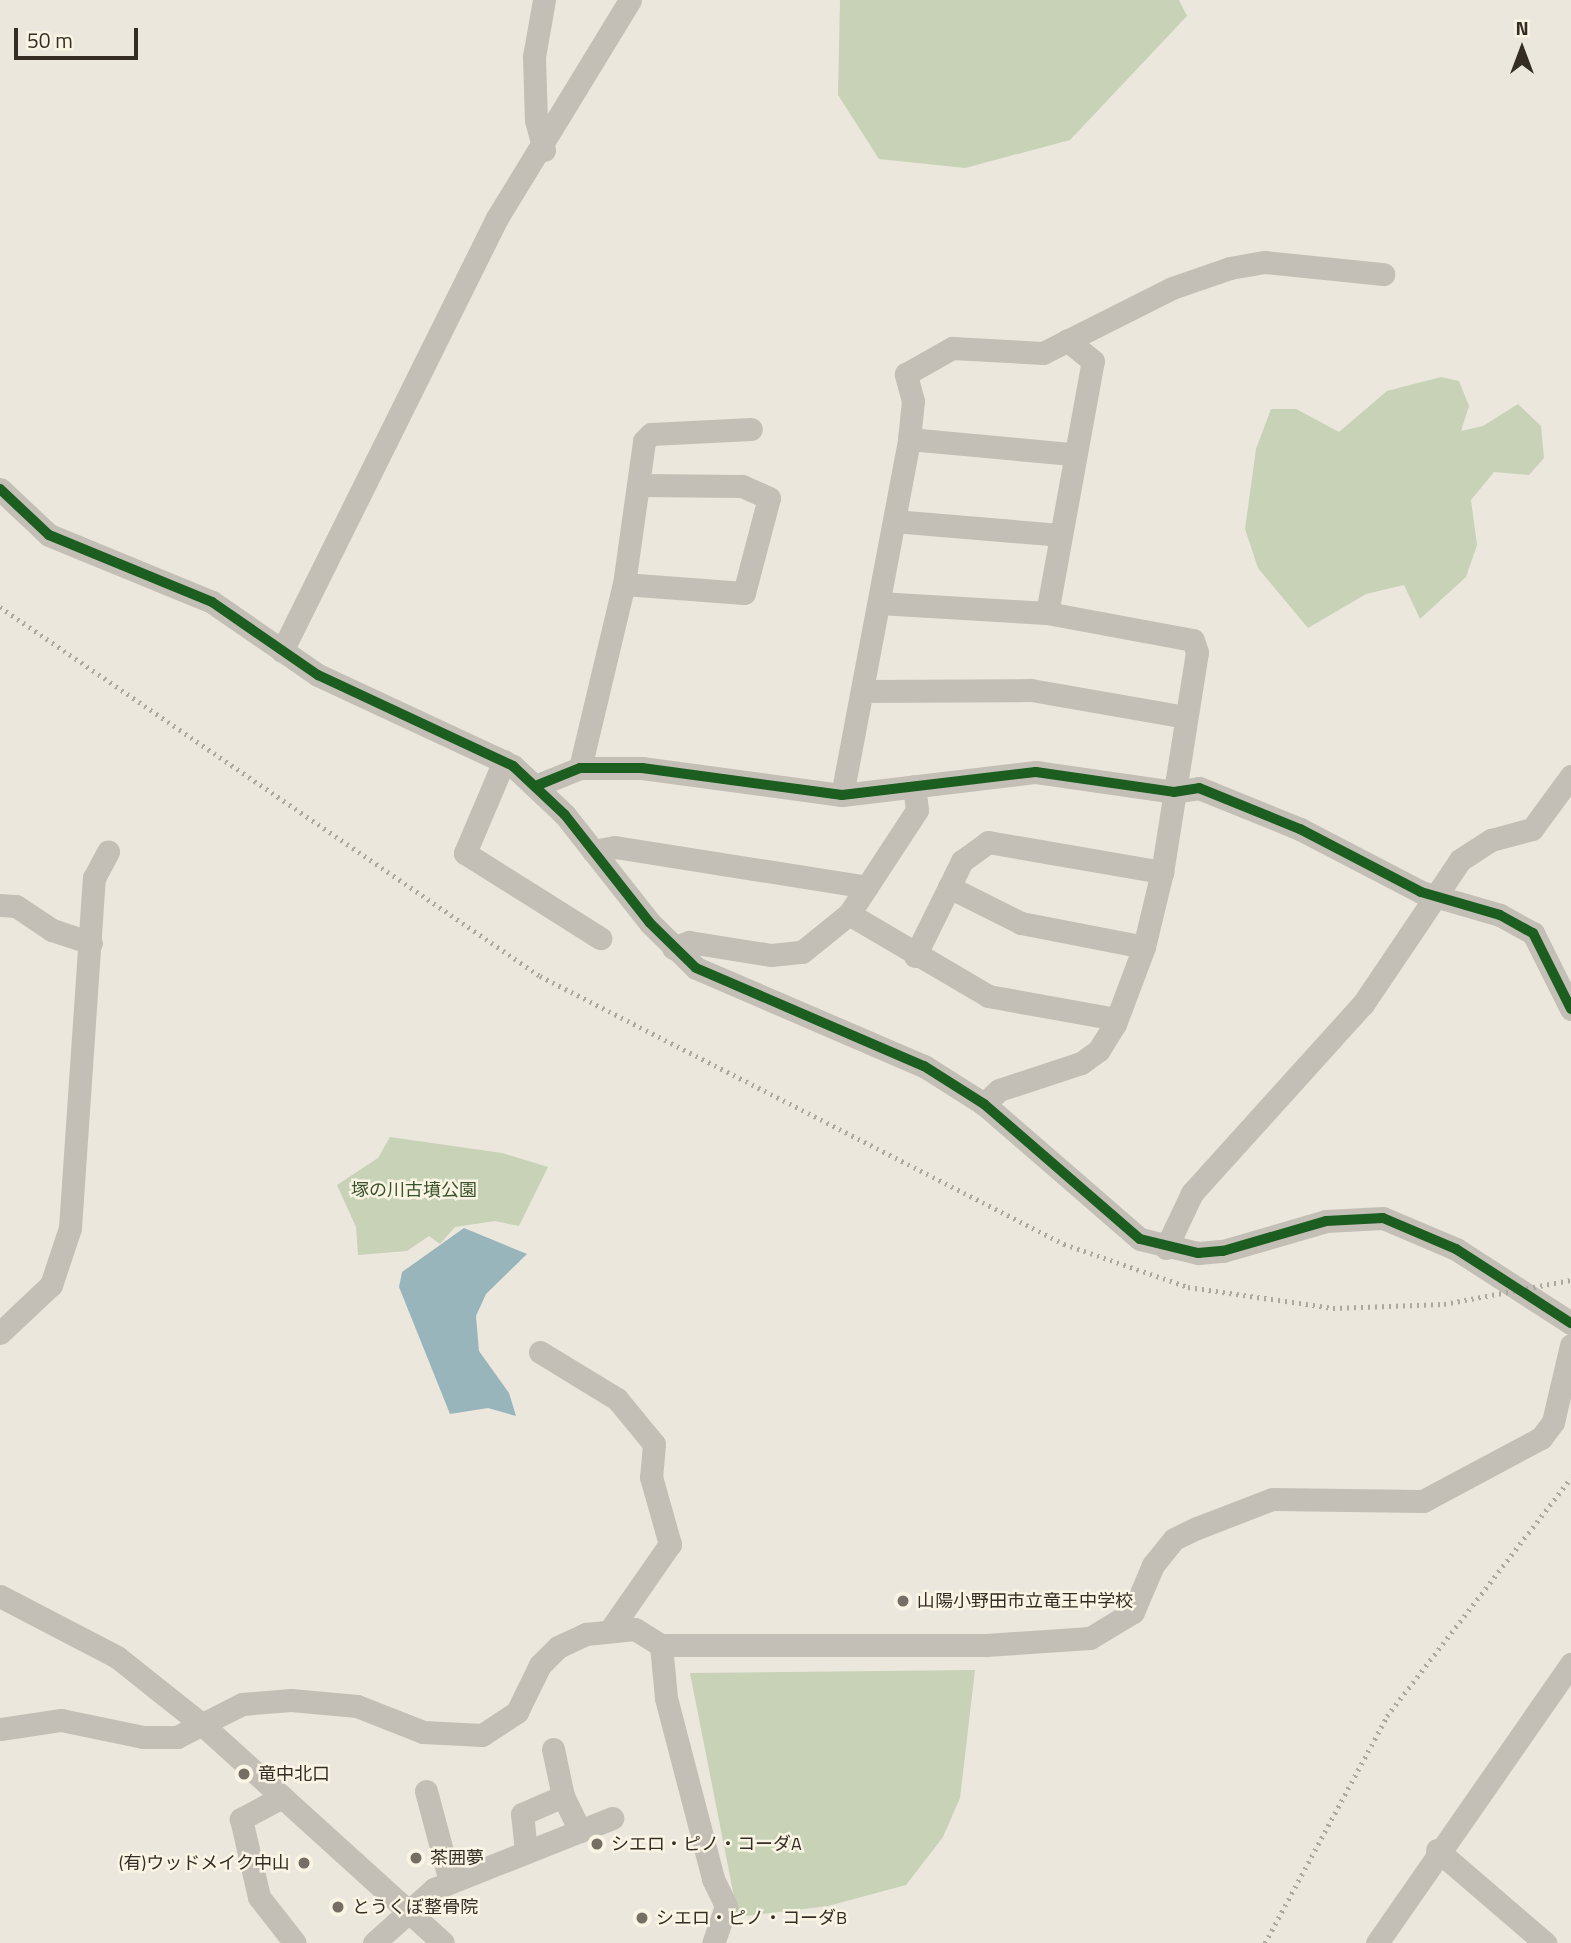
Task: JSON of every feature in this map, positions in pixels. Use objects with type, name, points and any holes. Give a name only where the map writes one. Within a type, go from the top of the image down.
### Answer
[{"type":"street","points":[[544,0],[534,57],[536,120],[544,150]]},
{"type":"street","points":[[282,651],[497,218],[544,150],[630,0]]},
{"type":"street","points":[[842,795],[909,439],[914,401],[906,374],[932,354],[969,346],[1023,355],[1067,340],[1172,288],[1230,268],[1264,262],[1383,274]]},
{"type":"street","points":[[1047,613],[1072,453],[1093,361],[1067,340]]},
{"type":"street","points":[[580,768],[624,584],[651,434],[751,429]]},
{"type":"street","points":[[909,439],[1072,453]]},
{"type":"street","points":[[624,584],[744,593],[769,498],[742,486],[640,485]]},
{"type":"street","points":[[0,489],[49,535],[212,601],[318,675],[504,761],[538,785],[673,948],[716,979],[878,1045],[984,1104],[1140,1239],[1166,1248],[1223,1251],[1326,1221],[1383,1218],[1456,1249],[1571,1323]]},
{"type":"street","points":[[894,522],[1059,535]]},
{"type":"street","points":[[879,603],[1047,613],[1193,640],[1197,652],[1162,873],[1144,947],[1116,1019],[1099,1049],[1081,1063],[999,1090],[984,1104]]},
{"type":"street","points":[[862,691],[1031,690],[1186,717]]},
{"type":"street","points":[[504,761],[465,853],[600,939]]},
{"type":"street","points":[[538,785],[580,768],[642,768],[842,795],[1036,772],[1174,792],[1212,793],[1437,898],[1500,915],[1533,933],[1571,1009]]},
{"type":"street","points":[[1166,1248],[1192,1193],[1363,1004],[1470,851],[1532,829],[1571,776]]},
{"type":"street","points":[[673,948],[689,942],[789,955],[849,914],[917,810],[914,786]]},
{"type":"street","points":[[915,956],[962,861],[988,842],[1162,873]]},
{"type":"street","points":[[593,851],[615,846],[867,887]]},
{"type":"street","points":[[0,1333],[40,1299],[62,1264],[74,1198],[94,878],[108,852]]},
{"type":"street","points":[[949,887],[1021,923],[1144,947]]},
{"type":"street","points":[[0,905],[16,906],[52,930],[91,943]]},
{"type":"street","points":[[849,914],[915,956],[988,996],[1116,1019]]},
{"type":"street","points":[[0,1729],[61,1720],[144,1737],[205,1727],[242,1704],[314,1701],[389,1715],[423,1732],[481,1735],[517,1712],[540,1665],[558,1647],[611,1629],[635,1629],[661,1645],[945,1645],[1090,1638],[1133,1612],[1153,1564],[1174,1539],[1197,1528],[1272,1499],[1423,1501],[1541,1437],[1553,1422],[1571,1345]]},
{"type":"street","points":[[540,1352],[617,1399],[654,1444],[651,1477],[670,1544],[611,1629]]},
{"type":"street","points":[[0,1596],[89,1637],[205,1727],[443,1943]]},
{"type":"street","points":[[661,1645],[666,1698],[713,1880],[726,1906],[713,1943]]},
{"type":"street","points":[[1377,1943],[1437,1850],[1571,1664]]},
{"type":"street","points":[[553,1749],[563,1796],[580,1831]]},
{"type":"street","points":[[426,1791],[450,1881]]},
{"type":"street","points":[[526,1851],[522,1814],[563,1796]]},
{"type":"street","points":[[282,1797],[241,1819],[259,1897],[295,1943]]},
{"type":"street","points":[[374,1943],[405,1909],[450,1881],[612,1818]]},
{"type":"street","points":[[1437,1850],[1545,1943]]},
{"type":"green space","points":[[840,0],[1179,0],[1187,16],[1070,140],[965,168],[879,159],[838,95]]},
{"type":"green space","points":[[1441,377],[1459,381],[1469,406],[1461,431],[1483,426],[1518,404],[1541,426],[1544,458],[1529,475],[1494,472],[1471,500],[1477,545],[1466,577],[1420,619],[1404,585],[1366,594],[1308,628],[1258,568],[1245,529],[1256,449],[1271,409],[1296,409],[1339,432],[1387,391]]},
{"type":"green space","name":"塚の川古墳公園","points":[[390,1137],[502,1153],[548,1167],[519,1226],[495,1221],[455,1227],[440,1244],[429,1236],[407,1251],[358,1255],[356,1227],[337,1185],[378,1158]]},
{"type":"green space","points":[[975,1670],[960,1798],[943,1837],[906,1885],[828,1906],[738,1917],[690,1673]]},
{"type":"water","points":[[464,1228],[527,1254],[486,1294],[476,1316],[479,1351],[509,1393],[516,1416],[488,1408],[450,1414],[399,1287],[402,1272]]},
{"type":"railway","points":[[0,607],[540,976],[1064,1244],[1188,1287],[1333,1308],[1444,1304],[1571,1280]]},
{"type":"railway","points":[[1265,1943],[1387,1716],[1571,1478]]},
{"type":"cycle path","points":[[0,489],[49,535],[212,602],[318,675],[513,766],[565,815],[650,923],[696,968],[924,1066],[984,1104],[1140,1239],[1198,1253],[1223,1251],[1326,1221],[1383,1218],[1456,1249],[1571,1323]]},
{"type":"cycle path","points":[[538,785],[580,768],[642,768],[842,795],[1036,772],[1174,792],[1199,788],[1300,829],[1421,892],[1500,915],[1533,933],[1571,1009]]},
{"type":"place","name":"山陽小野田市立竜王中学校","points":[[903,1601]]},
{"type":"place","name":"竜中北口","points":[[244,1774]]},
{"type":"place","name":"シエロ・ピノ・コーダA","points":[[597,1844]]},
{"type":"place","name":"茶囲夢","points":[[416,1858]]},
{"type":"place","name":"(有)ウッドメイク中山","points":[[304,1863]]},
{"type":"place","name":"とうくぼ整骨院","points":[[338,1907]]},
{"type":"place","name":"シエロ・ピノ・コーダB","points":[[642,1918]]}]
